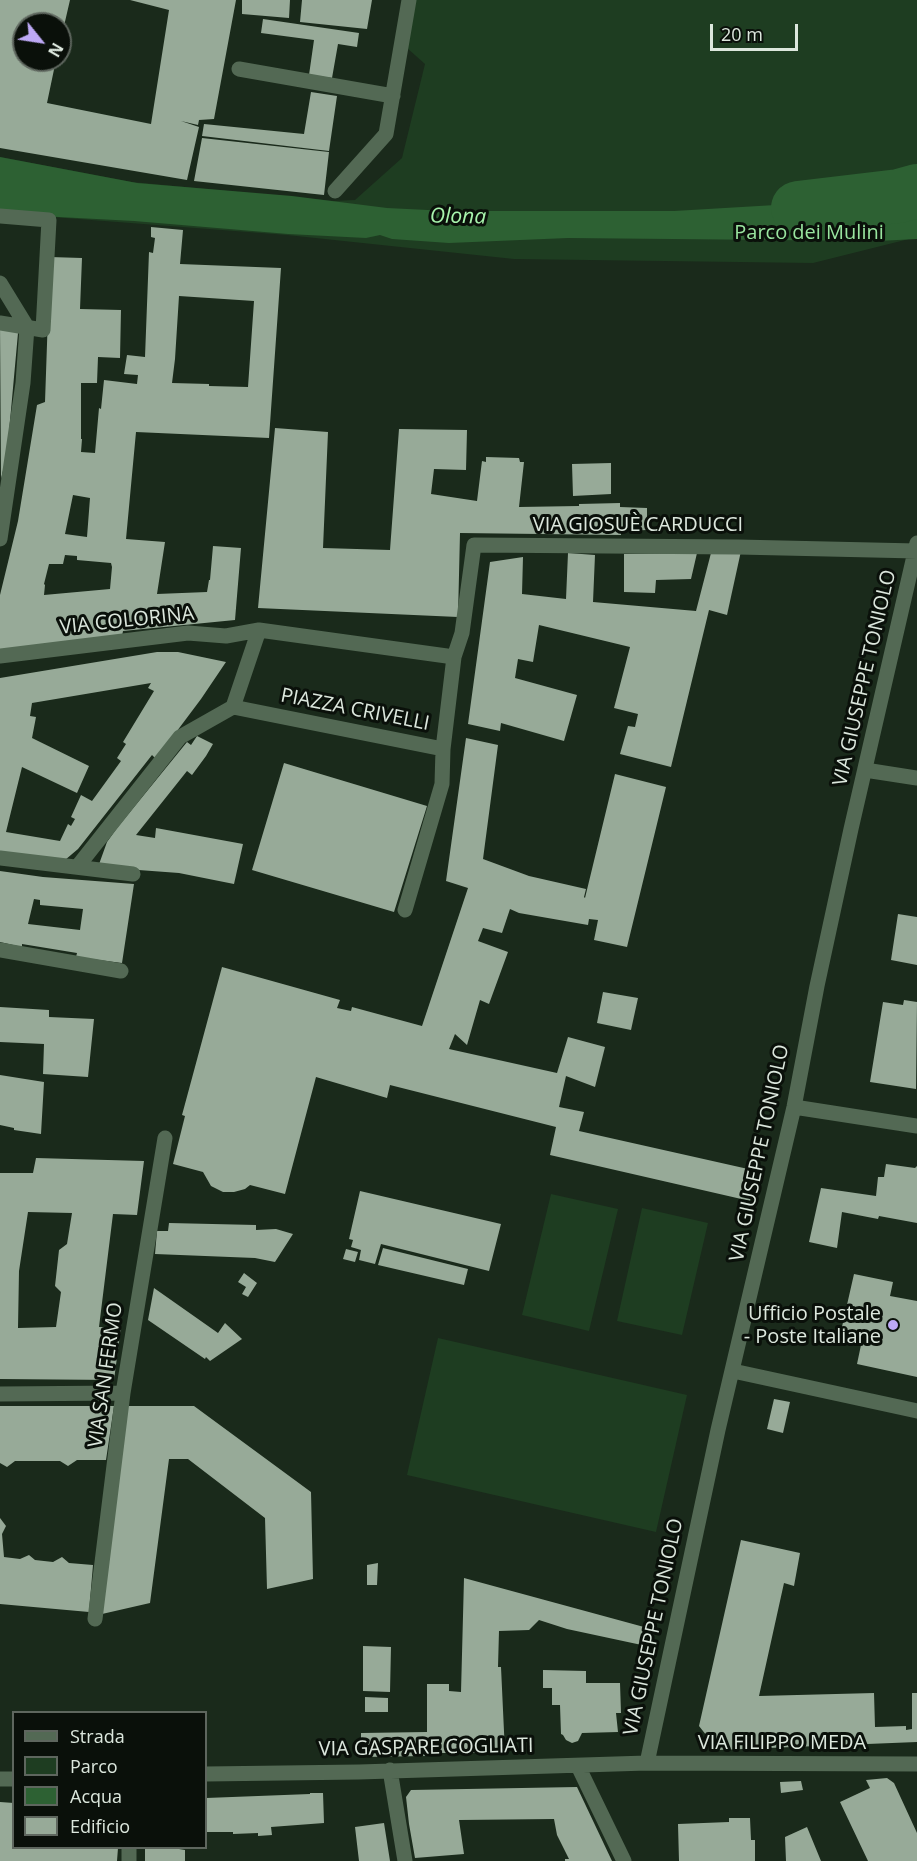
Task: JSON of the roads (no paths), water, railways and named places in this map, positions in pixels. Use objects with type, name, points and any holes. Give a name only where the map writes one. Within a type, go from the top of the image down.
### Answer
[{"type":"street","points":[[335,191],[386,134],[409,0]]},
{"type":"street","points":[[239,69],[393,96]]},
{"type":"street","points":[[0,216],[49,220],[43,330],[0,323]]},
{"type":"street","points":[[0,283],[27,327],[23,383],[0,539]]},
{"type":"street","name":"VIA GIOSUÈ CARDUCCI","points":[[454,657],[462,633],[474,545],[916,549]]},
{"type":"street","name":"VIA GIUSEPPE TONIOLO","points":[[646,1763],[718,1430],[794,1107],[822,964],[916,549]]},
{"type":"street","points":[[78,866],[180,736],[232,708],[259,630],[454,657]]},
{"type":"street","name":"VIA COLORINA","points":[[0,657],[188,633],[226,636],[259,630]]},
{"type":"street","name":"PIAZZA CRIVELLI","points":[[232,708],[443,749],[454,657]]},
{"type":"street","points":[[405,910],[442,784],[443,749]]},
{"type":"street","points":[[866,770],[917,778]]},
{"type":"street","points":[[0,858],[133,874]]},
{"type":"street","points":[[0,950],[121,971]]},
{"type":"street","points":[[794,1107],[917,1126]]},
{"type":"street","name":"VIA SAN FERMO","points":[[94,1619],[123,1393],[165,1138]]},
{"type":"street","points":[[733,1371],[917,1412]]},
{"type":"street","points":[[0,1394],[123,1393]]},
{"type":"street","name":"VIA GASPARE COGLIATI","points":[[207,1774],[646,1763]]},
{"type":"street","name":"VIA FILIPPO MEDA","points":[[646,1763],[916,1766]]},
{"type":"street","points":[[578,1766],[624,1861]]},
{"type":"street","points":[[390,1770],[405,1861]]},
{"type":"water","name":"Parco dei Mulini","points":[[0,157],[137,183],[292,196],[387,208],[448,211],[674,211],[917,195],[917,239],[878,241],[568,238],[449,243],[392,239],[380,235],[366,238],[288,234],[134,221],[2,214],[0,213]]},
{"type":"waterway","name":"Olona","points":[[798,208],[899,196],[917,191]]},
{"type":"place","name":"Ufficio Postale - Poste Italiane","points":[[893,1325]]}]
